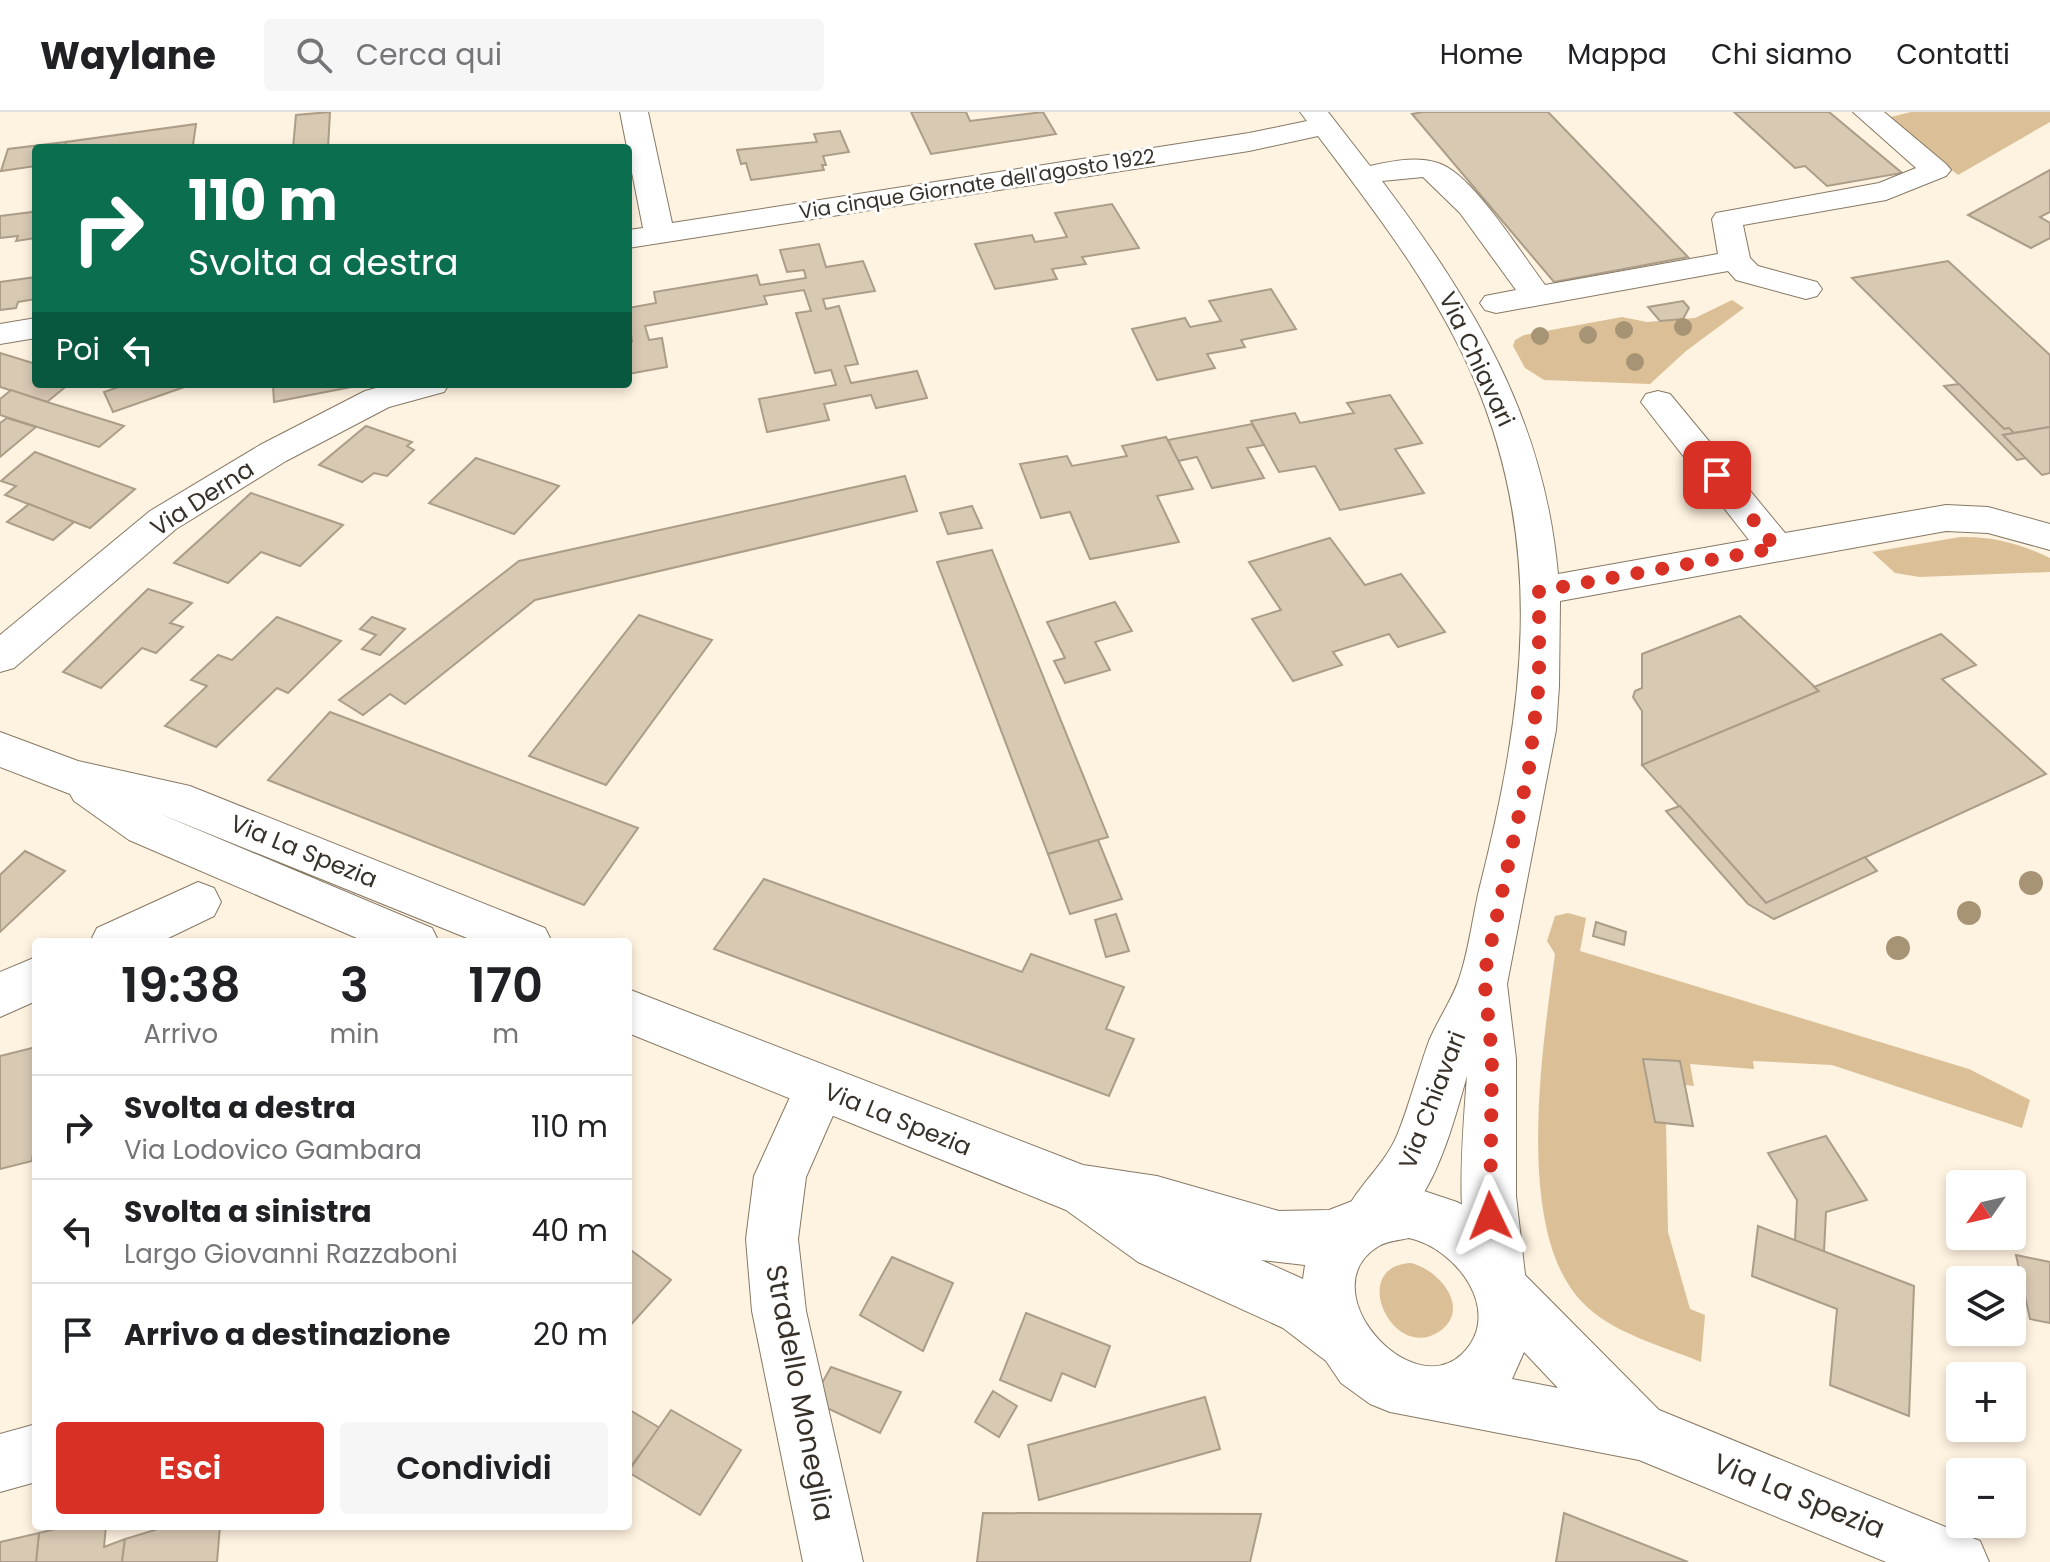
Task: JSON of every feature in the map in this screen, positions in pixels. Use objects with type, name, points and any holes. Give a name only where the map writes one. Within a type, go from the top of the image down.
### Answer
[{"type":"street","points":[[634,112],[659,234]]},
{"type":"street","points":[[1806,289],[1747,273],[1735,260],[1727,219],[1886,191],[1936,170],[1867,112]]},
{"type":"street","name":"Via cinque Giornate dell'agosto 1922","points":[[632,238],[1249,142],[1320,119]]},
{"type":"street","name":"Via Chiavari","points":[[1320,119],[1436,274],[1466,325],[1492,379],[1523,475],[1539,591],[1539,683],[1529,768],[1484,976],[1453,1042],[1433,1111],[1409,1167],[1389,1198],[1361,1223]]},
{"type":"street","points":[[1363,176],[1415,168],[1433,170],[1453,186],[1536,295]]},
{"type":"street","points":[[1496,303],[1735,260]]},
{"type":"street","points":[[0,334],[32,329]]},
{"type":"street","name":"Via Derna","points":[[0,657],[163,520],[273,453],[377,399],[417,388]]},
{"type":"street","points":[[1658,402],[1776,548]]},
{"type":"street","points":[[1539,591],[1946,518],[2002,522],[2050,537]]},
{"type":"street","name":"Via La Spezia","points":[[0,749],[74,778],[175,799],[519,938]]},
{"type":"street","name":"Via La Spezia","points":[[74,778],[144,827],[407,938]]},
{"type":"street","points":[[122,938],[198,902]]},
{"type":"street","name":"Via Chiavari","points":[[1484,976],[1492,1056],[1489,1199],[1501,1289]]},
{"type":"street","points":[[0,995],[32,980]]},
{"type":"street","name":"Via La Spezia","points":[[632,1010],[820,1088],[1069,1186],[1097,1194],[1151,1201],[1262,1235],[1310,1239],[1409,1212],[1446,1223],[1479,1251],[1501,1289],[1639,1431]]},
{"type":"street","name":"Stradello Moneglia","points":[[820,1088],[780,1176],[772,1239],[779,1311],[833,1562]]},
{"type":"street","name":"Via La Spezia","points":[[1069,1186],[1155,1242],[1299,1306],[1329,1326],[1356,1360],[1394,1387],[1639,1431],[1959,1562]]},
{"type":"street","name":"Via La Spezia","points":[[1343,1341],[1333,1320],[1328,1278],[1341,1242],[1361,1223]]},
{"type":"street","name":"Via La Spezia","points":[[1437,1394],[1457,1390],[1475,1381],[1494,1359],[1504,1331],[1505,1309],[1501,1289]]},
{"type":"street","points":[[0,1463],[32,1454]]},
{"type":"shaded area","points":[[1911,112],[2050,112],[2050,122],[1958,175],[1887,118]]},
{"type":"shaded area","points":[[1732,300],[1744,308],[1686,351],[1650,384],[1544,380],[1525,368],[1513,346],[1515,340],[1524,335],[1622,317],[1647,322],[1695,318]]},
{"type":"shaded area","points":[[1960,537],[1995,540],[2028,549],[2050,558],[2050,572],[1920,577],[1895,573],[1872,552]]},
{"type":"shaded area","points":[[1568,913],[1586,918],[1580,951],[1969,1069],[2030,1100],[2022,1128],[1832,1065],[1753,1061],[1754,1069],[1690,1064],[1694,1086],[1685,1085],[1679,1061],[1644,1059],[1655,1122],[1666,1123],[1668,1232],[1690,1309],[1705,1315],[1701,1362],[1622,1330],[1582,1302],[1561,1270],[1547,1230],[1540,1184],[1540,1085],[1555,954],[1547,941],[1555,916]]},
{"type":"shaded area","points":[[1411,1263],[1440,1281],[1452,1301],[1453,1312],[1449,1322],[1440,1331],[1423,1338],[1407,1335],[1393,1325],[1380,1295],[1382,1280],[1392,1268]]},
{"type":"building","points":[[330,112],[328,144],[293,144],[296,115]]},
{"type":"building","points":[[911,112],[966,112],[970,121],[1043,112],[1056,134],[931,154]]},
{"type":"building","points":[[1548,112],[1688,257],[1554,282],[1412,114]]},
{"type":"building","points":[[1734,112],[1829,112],[1902,173],[1827,186],[1805,166],[1795,168]]},
{"type":"building","points":[[196,124],[193,144],[66,142]]},
{"type":"building","points":[[840,131],[849,152],[823,156],[824,170],[751,180],[746,163],[741,164],[737,150],[817,142],[814,134]]},
{"type":"building","points":[[32,146],[32,167],[1,171],[8,149]]},
{"type":"building","points":[[2050,170],[2050,212],[2040,217],[2050,223],[2050,238],[2031,248],[1968,215]]},
{"type":"building","points":[[1112,204],[1139,248],[1082,257],[1086,264],[1052,269],[1057,279],[995,289],[975,244],[1032,235],[1035,242],[1067,237],[1055,213]]},
{"type":"building","points":[[32,212],[32,239],[16,241],[18,236],[0,238],[0,216]]},
{"type":"building","points":[[819,244],[826,267],[863,261],[875,291],[823,299],[826,309],[839,306],[858,364],[845,366],[851,383],[917,371],[927,398],[876,408],[871,395],[824,404],[829,420],[767,432],[759,399],[836,385],[831,370],[815,373],[796,313],[811,311],[804,290],[764,296],[767,304],[645,326],[649,340],[662,338],[667,367],[632,373],[632,307],[656,303],[654,292],[757,275],[760,285],[806,278],[804,270],[787,272],[780,250]]},
{"type":"building","points":[[1948,261],[2050,355],[2050,427],[2014,433],[2009,428],[2004,429],[1852,278]]},
{"type":"building","points":[[32,278],[32,300],[18,302],[16,308],[0,310],[0,282]]},
{"type":"building","points":[[1271,289],[1296,329],[1241,340],[1245,347],[1207,354],[1215,368],[1157,380],[1132,329],[1185,318],[1190,327],[1221,321],[1209,301]]},
{"type":"building","points":[[1683,301],[1689,308],[1683,319],[1660,321],[1648,307]]},
{"type":"building","points":[[0,353],[32,363],[32,388],[64,388],[47,402],[0,387]]},
{"type":"building","points":[[1959,384],[2004,429],[2009,428],[2014,433],[2003,435],[2027,458],[2017,460],[1944,386]]},
{"type":"building","points":[[116,388],[182,388],[113,412],[104,392]]},
{"type":"building","points":[[273,388],[346,388],[274,402]]},
{"type":"building","points":[[11,390],[124,426],[99,447],[0,415],[0,399]]},
{"type":"building","points":[[1390,395],[1422,443],[1395,449],[1424,493],[1340,510],[1315,466],[1279,472],[1251,421],[1295,413],[1300,423],[1354,413],[1347,403]]},
{"type":"building","points":[[7,418],[36,427],[0,457],[0,423]]},
{"type":"building","points":[[1252,424],[1264,445],[1247,448],[1264,478],[1212,488],[1197,457],[1178,461],[1168,440]]},
{"type":"building","points":[[366,426],[412,442],[407,446],[414,450],[387,476],[374,473],[362,482],[319,465]]},
{"type":"building","points":[[2050,427],[2050,473],[2042,475],[2003,435]]},
{"type":"building","points":[[1166,437],[1193,489],[1157,496],[1179,542],[1090,559],[1070,512],[1041,518],[1020,464],[1067,456],[1072,466],[1127,456],[1122,446]]},
{"type":"building","points":[[35,452],[135,489],[90,528],[5,495],[16,486],[1,481]]},
{"type":"building","points":[[476,458],[559,486],[514,534],[429,503]]},
{"type":"building","points":[[905,476],[917,511],[535,600],[405,704],[390,694],[363,715],[339,700],[519,561]]},
{"type":"building","points":[[251,493],[343,525],[300,566],[261,552],[228,583],[174,563]]},
{"type":"building","points":[[29,504],[74,522],[53,540],[7,522]]},
{"type":"building","points":[[972,506],[982,528],[948,534],[940,513]]},
{"type":"building","points":[[1330,538],[1365,585],[1401,574],[1445,632],[1398,647],[1389,634],[1333,652],[1342,665],[1293,681],[1252,619],[1281,610],[1249,562]]},
{"type":"building","points":[[992,550],[1108,837],[1048,854],[937,562]]},
{"type":"building","points":[[148,589],[192,603],[170,623],[183,627],[156,653],[142,648],[101,688],[63,672]]},
{"type":"building","points":[[1115,602],[1132,631],[1095,642],[1110,670],[1065,683],[1054,661],[1065,658],[1047,622]]},
{"type":"building","points":[[639,615],[712,640],[606,785],[529,756]]},
{"type":"building","points":[[1740,616],[1819,691],[1642,765],[1642,711],[1633,697],[1635,691],[1642,688],[1642,654]]},
{"type":"building","points":[[277,617],[341,641],[288,693],[277,688],[216,747],[165,726],[207,686],[191,680],[218,655],[232,660]]},
{"type":"building","points":[[372,617],[405,629],[380,655],[362,649],[376,635],[360,629]]},
{"type":"building","points":[[1941,634],[1976,665],[1942,679],[2046,774],[1766,903],[1642,765],[1819,691],[1814,687]]},
{"type":"building","points":[[330,712],[638,828],[584,905],[268,780]]},
{"type":"building","points":[[1680,806],[1766,903],[1865,857],[1877,871],[1774,919],[1748,904],[1666,811]]},
{"type":"building","points":[[1098,840],[1122,899],[1070,914],[1048,854]]},
{"type":"building","points":[[25,851],[65,871],[0,932],[0,875]]},
{"type":"building","points":[[764,879],[1022,972],[1031,954],[1124,987],[1106,1029],[1134,1039],[1109,1096],[714,949]]},
{"type":"building","points":[[1116,914],[1129,951],[1106,957],[1095,920]]},
{"type":"building","points":[[1596,922],[1626,932],[1624,945],[1593,936]]},
{"type":"building","points":[[32,1048],[32,1161],[0,1169],[0,1056]]},
{"type":"building","points":[[1643,1059],[1680,1061],[1693,1126],[1655,1122]]},
{"type":"building","points":[[1826,1136],[1867,1200],[1826,1212],[1824,1252],[1795,1241],[1797,1200],[1768,1153]]},
{"type":"building","points":[[1758,1226],[1914,1286],[1909,1416],[1830,1385],[1837,1309],[1752,1276]]},
{"type":"building","points":[[632,1251],[671,1280],[632,1324]]},
{"type":"building","points":[[2016,1255],[2050,1262],[2050,1323],[2030,1319],[2026,1301],[2026,1266],[2018,1266]]},
{"type":"building","points":[[892,1257],[953,1283],[923,1351],[860,1315]]},
{"type":"building","points":[[1026,1313],[1110,1346],[1095,1387],[1062,1373],[1051,1401],[1000,1380]]},
{"type":"building","points":[[831,1367],[901,1392],[880,1433],[812,1401]]},
{"type":"building","points":[[993,1391],[1017,1406],[999,1437],[975,1422]]},
{"type":"building","points":[[1205,1397],[1220,1449],[1039,1500],[1028,1445]]},
{"type":"building","points":[[671,1410],[741,1450],[700,1515],[632,1474],[632,1466]]},
{"type":"building","points":[[632,1411],[660,1428],[632,1465]]},
{"type":"building","points":[[983,1513],[1261,1514],[1250,1562],[977,1562]]},
{"type":"building","points":[[1564,1513],[1688,1562],[1556,1562]]},
{"type":"building","points":[[51,1530],[106,1530],[104,1547],[125,1539],[122,1562],[36,1562],[39,1533]]},
{"type":"building","points":[[155,1530],[220,1530],[217,1562],[122,1562],[125,1539]]},
{"type":"building","points":[[39,1533],[36,1562],[0,1562],[0,1542]]},
{"type":"route","points":[[1490,1216],[1492,1056],[1483,988],[1529,768],[1539,683],[1539,591],[1776,548],[1717,475]]}]
